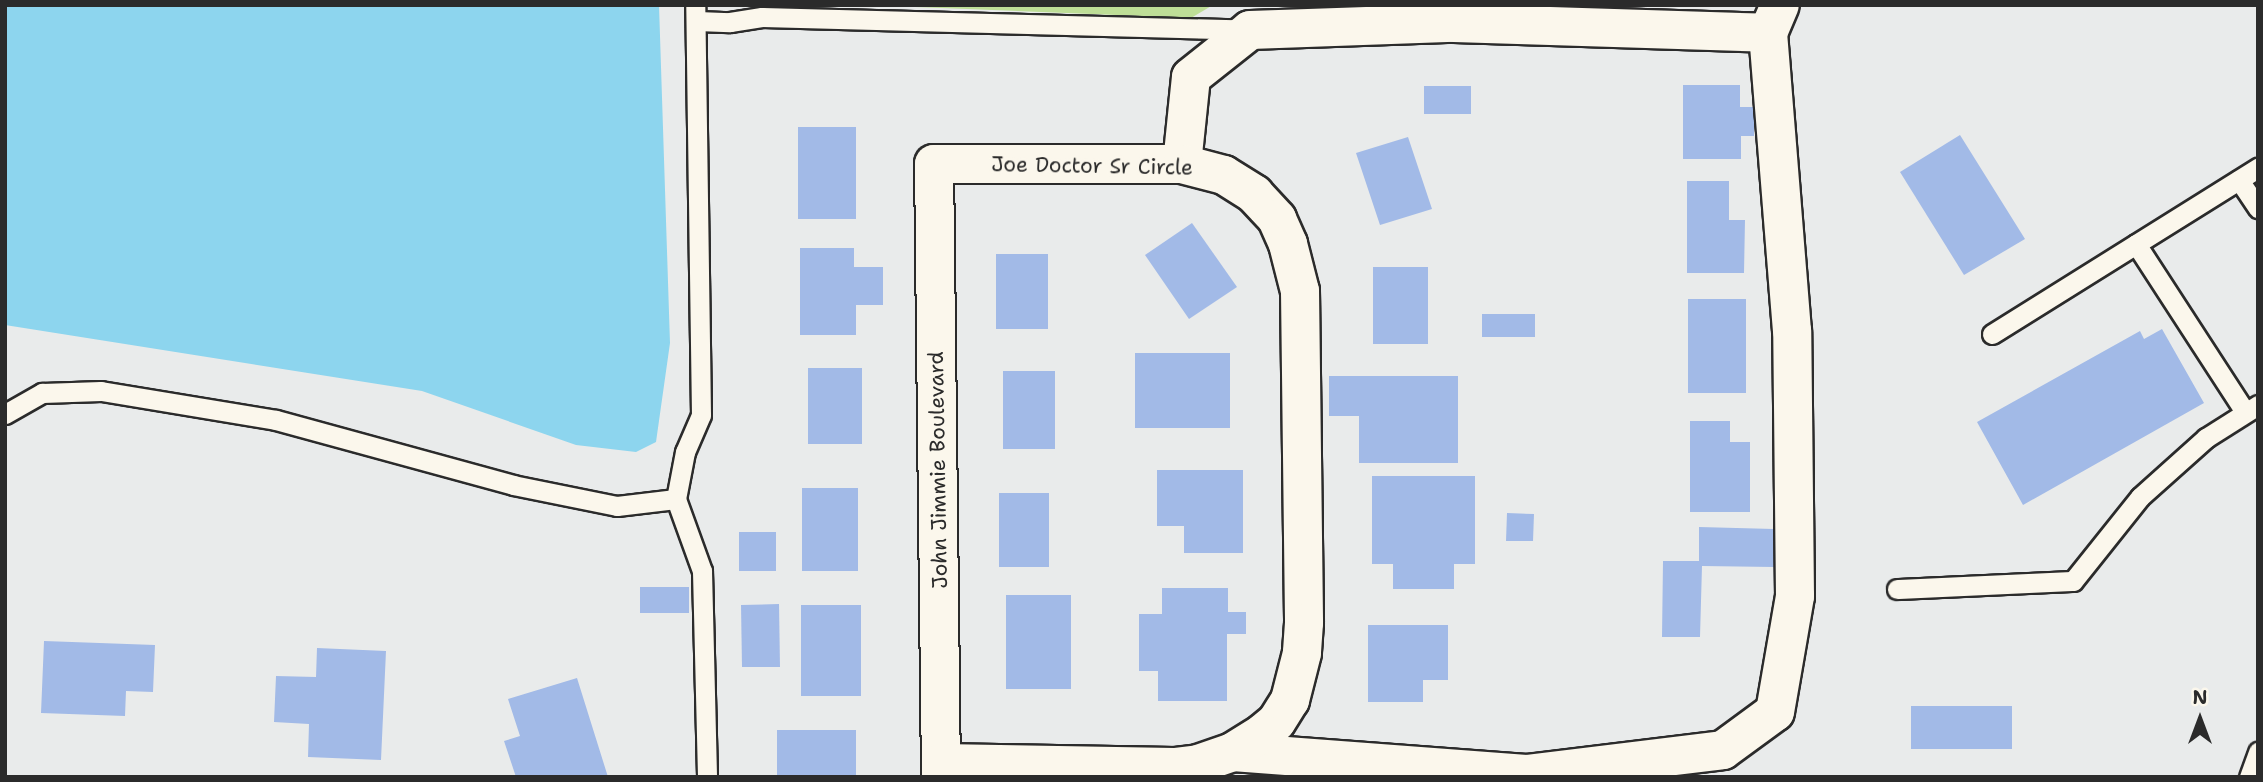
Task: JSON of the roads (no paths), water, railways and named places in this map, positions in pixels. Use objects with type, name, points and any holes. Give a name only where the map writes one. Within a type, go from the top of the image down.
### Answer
[{"type":"street","points":[[941,770],[1174,766],[1199,764],[1233,752],[1526,774],[1723,750],[1774,712],[1796,596],[1792,331],[1774,19],[1419,14],[1250,30],[1191,77],[1182,164]]},
{"type":"street","name":"Joe Doctor Sr Circle","points":[[934,164],[1182,164],[1224,175],[1254,194],[1277,219],[1289,244],[1300,291],[1302,653],[1290,700],[1276,722],[1233,752]]},
{"type":"street","name":"John Jimmie Boulevard","points":[[934,164],[941,770]]},
{"type":"lane","points":[[707,777],[702,570],[676,499],[685,452],[701,415],[696,13],[730,22],[762,17],[1250,30]]},
{"type":"lane","points":[[1993,334],[2258,168]]},
{"type":"lane","points":[[2239,180],[2258,208]]},
{"type":"lane","points":[[1897,589],[2073,581],[2140,497],[2206,438],[2251,408],[2136,244]]},
{"type":"lane","points":[[5,414],[42,393],[101,391],[276,420],[513,485],[617,506],[676,499]]},
{"type":"lane","points":[[2249,777],[2258,752]]},
{"type":"water","points":[[5,5],[659,5],[670,343],[656,442],[636,452],[576,445],[422,391],[5,325]]}]
